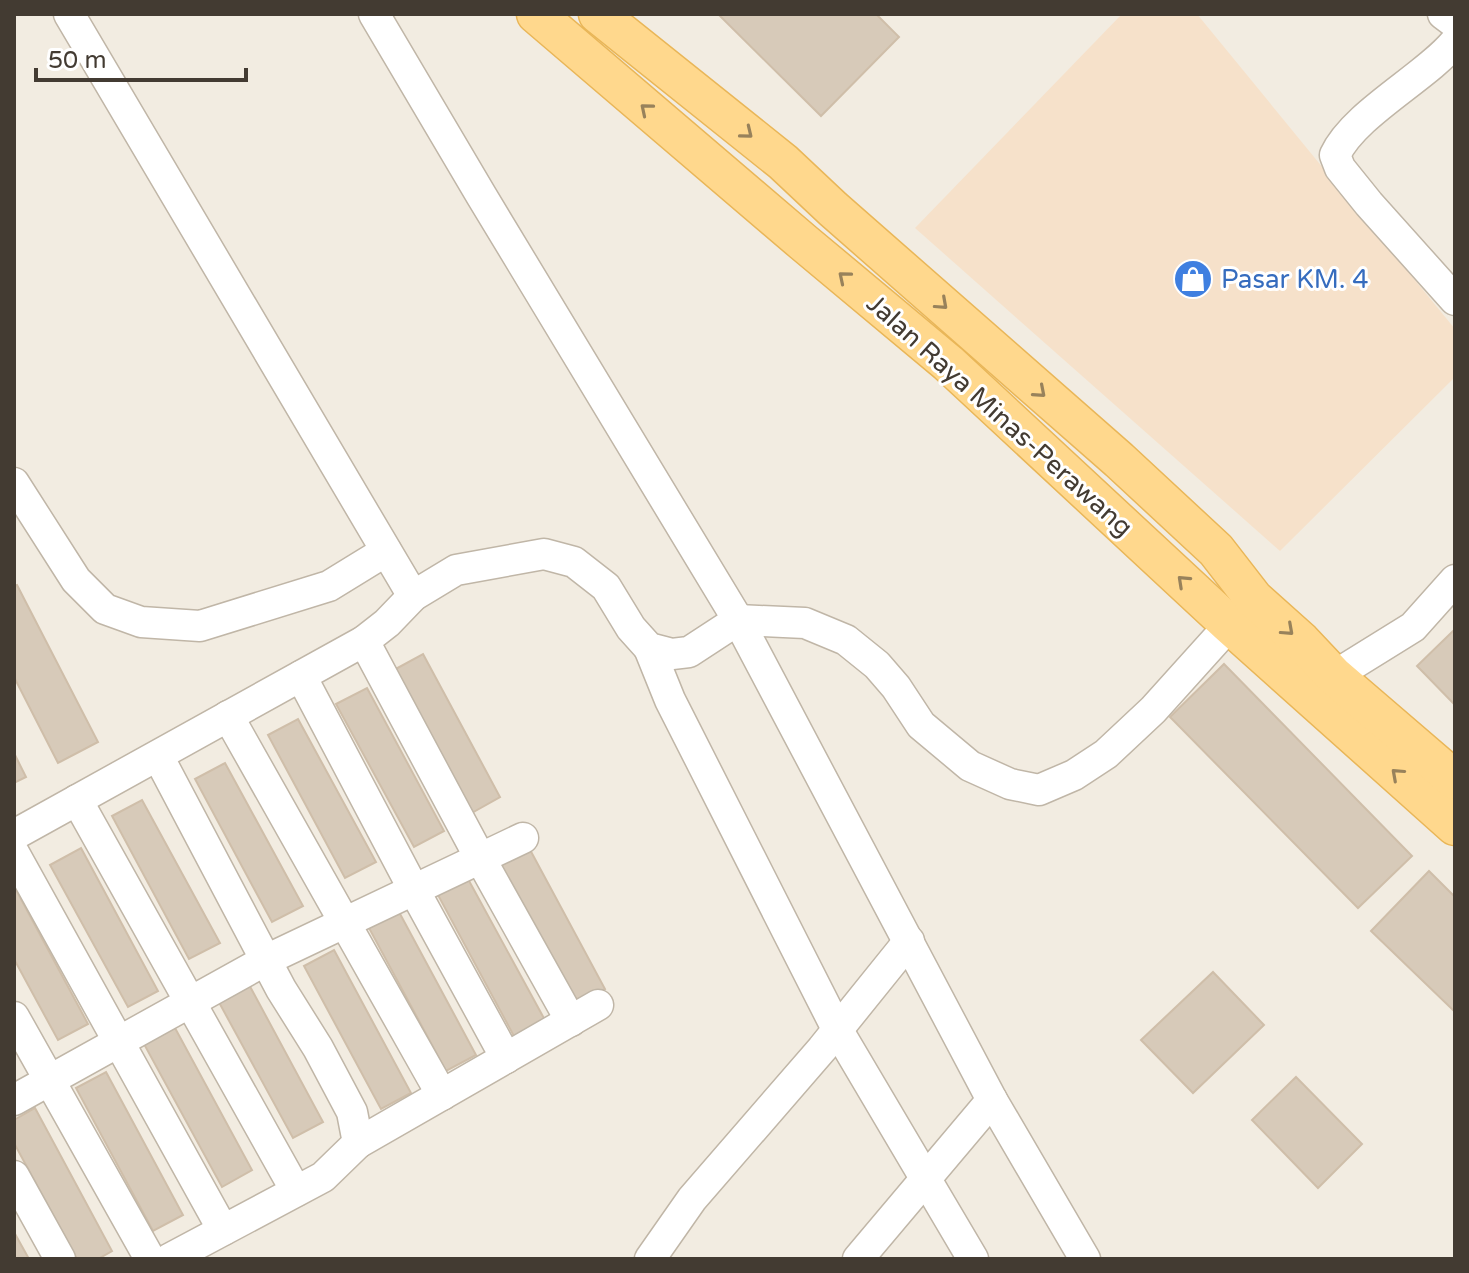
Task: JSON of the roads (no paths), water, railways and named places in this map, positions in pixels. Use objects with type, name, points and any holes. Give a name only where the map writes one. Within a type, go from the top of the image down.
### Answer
[{"type":"main road","name":"Jalan Raya Minas-Perawang","points":[[536,14],[1241,612],[1455,826]]},
{"type":"main road","name":"Jalan Raya Minas-Perawang","points":[[598,14],[783,162],[1216,550],[1241,612],[1301,641],[1334,676],[1455,780]]},
{"type":"street","points":[[69,14],[413,596]]},
{"type":"street","points":[[374,14],[738,620],[992,1100],[1085,1259]]},
{"type":"street","points":[[1443,14],[1455,39],[1363,122],[1335,155],[1340,168],[1369,204],[1455,300]]},
{"type":"street","points":[[14,483],[76,580],[105,609],[141,622],[200,626],[329,586],[386,551]]},
{"type":"street","points":[[14,835],[364,641],[413,596],[456,570],[544,554],[574,562],[606,587],[631,628],[649,648],[670,700],[837,1029],[973,1259]]},
{"type":"street","points":[[1334,676],[1413,627],[1455,580]]},
{"type":"street","points":[[649,648],[672,654],[689,652],[738,620],[805,623],[846,640],[877,665],[921,725],[970,766],[1010,784],[1039,790],[1074,775],[1106,754],[1153,710],[1241,612]]},
{"type":"street","points":[[364,641],[571,1021]]},
{"type":"street","points":[[301,676],[506,1058]]},
{"type":"street","points":[[228,716],[442,1095]]},
{"type":"street","points":[[158,756],[266,960],[352,1112],[358,1143]]},
{"type":"street","points":[[77,800],[296,1191]]},
{"type":"street","points":[[14,1100],[266,960],[523,838]]},
{"type":"street","points":[[14,853],[223,1230]]},
{"type":"street","points":[[650,1259],[692,1199],[909,941]]},
{"type":"street","points":[[169,1259],[323,1177],[358,1143],[598,1005]]},
{"type":"street","points":[[14,1017],[150,1259]]},
{"type":"street","points":[[858,1259],[992,1100]]},
{"type":"street","points":[[14,1176],[60,1259]]},
{"type":"place","name":"Pasar KM. 4","points":[[1193,279]]}]
